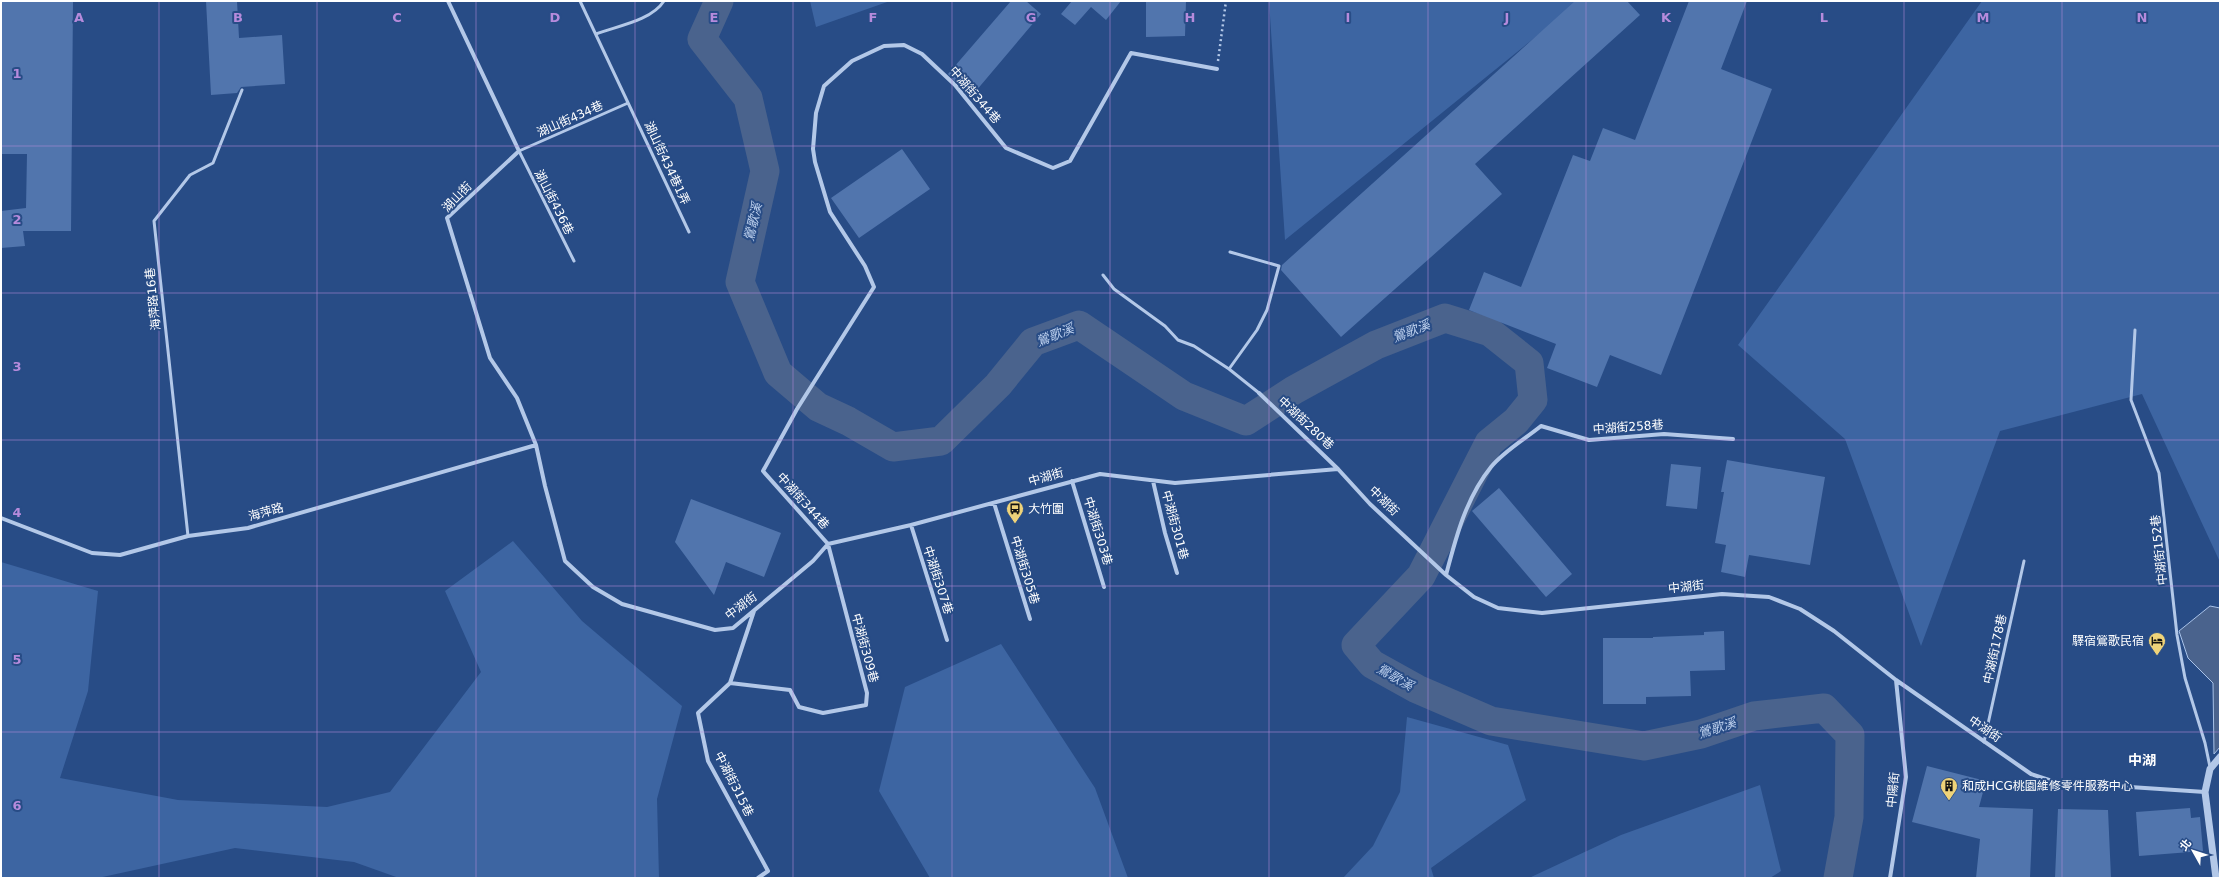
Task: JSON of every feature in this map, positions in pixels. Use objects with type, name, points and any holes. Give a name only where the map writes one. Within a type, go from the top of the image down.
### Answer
[{"type":"street","points":[[448,1],[519,151]]},
{"type":"street","name":"中湖街344巷","points":[[828,544],[763,470],[798,409],[874,287],[865,266],[830,212],[815,162],[813,149],[816,113],[824,86],[852,61],[884,46],[904,45],[922,54],[955,84],[1006,148],[1053,168],[1070,161],[1131,54],[1217,69]]},
{"type":"street","name":"湖山街","points":[[519,151],[447,218],[490,358],[517,398],[536,445]]},
{"type":"street","name":"中湖街280巷","points":[[1259,393],[1290,420],[1338,469]]},
{"type":"street","name":"中湖街258巷","points":[[1446,575],[1455,539],[1470,500],[1491,467],[1506,453],[1541,426],[1589,440],[1664,434],[1733,439]]},
{"type":"street","name":"海萍路","points":[[1,518],[92,553],[120,555],[188,536],[248,528],[536,445]]},
{"type":"street","name":"中湖街","points":[[536,445],[544,486],[565,561],[593,587],[622,604],[715,630],[733,628],[813,561],[828,544],[911,526],[1100,474],[1175,483],[1338,469],[1370,504],[1446,575],[1474,597],[1498,608],[1542,613],[1722,594],[1769,597],[1800,609],[1896,680],[2031,774],[2055,782],[2205,792]]},
{"type":"street","name":"中湖街303巷","points":[[1072,481],[1104,587]]},
{"type":"street","name":"中湖街301巷","points":[[1153,481],[1165,533],[1177,573]]},
{"type":"street","name":"中湖街305巷","points":[[994,503],[1030,619]]},
{"type":"street","name":"中湖街307巷","points":[[911,526],[947,640]]},
{"type":"street","name":"中湖街309巷","points":[[730,683],[790,690],[799,707],[823,713],[866,705],[867,693],[828,544]]},
{"type":"street","name":"中湖街315巷","points":[[755,610],[730,683],[698,713],[708,761],[768,871],[758,878]]},
{"type":"street","name":"中陽街","points":[[1890,878],[1906,777],[1896,680]]},
{"type":"street","points":[[2216,878],[2205,792],[2210,769],[2220,757]]},
{"type":"lane","name":"湖山街434巷1弄","points":[[580,1],[689,232]]},
{"type":"lane","points":[[596,34],[646,16],[660,6],[664,1]]},
{"type":"lane","name":"海萍路16巷","points":[[188,536],[154,221],[190,175],[213,163],[242,90]]},
{"type":"lane","name":"湖山街434巷","points":[[519,151],[628,103]]},
{"type":"lane","name":"湖山街436巷","points":[[519,151],[574,261]]},
{"type":"lane","points":[[1229,369],[1257,330],[1267,310],[1279,266],[1230,252]]},
{"type":"lane","points":[[1103,275],[1114,289],[1165,326],[1178,340],[1194,346],[1229,369],[1259,393]]},
{"type":"lane","name":"中湖街152巷","points":[[2135,330],[2131,400],[2160,473],[2177,636],[2185,678],[2205,743],[2210,769]]},
{"type":"lane","name":"中湖街178巷","points":[[1984,742],[2024,561]]},
{"type":"path","points":[[1217,69],[1226,1]]},
{"type":"shaded area","points":[[810,1],[890,1],[816,27]]},
{"type":"shaded area","points":[[1269,1],[1580,1],[1285,240]]},
{"type":"shaded area","points":[[1982,1],[2220,1],[2220,562],[2142,394],[2000,431],[1921,646],[1845,439],[1738,345]]},
{"type":"shaded area","points":[[513,541],[582,621],[682,706],[657,799],[659,878],[399,878],[354,862],[235,848],[98,878],[1,878],[1,562],[98,591],[88,691],[60,778],[178,800],[327,807],[390,792],[481,672],[445,591]]},
{"type":"shaded area","points":[[2210,606],[2220,608],[2220,747],[2214,754],[2213,683],[2188,658],[2179,631]]},
{"type":"shaded area","points":[[1001,644],[1095,788],[1128,878],[930,878],[879,791],[905,687]]},
{"type":"shaded area","points":[[1407,717],[1508,745],[1526,800],[1431,868],[1434,878],[1343,878],[1373,846],[1400,792]]},
{"type":"shaded area","points":[[1760,785],[1781,871],[1770,878],[1529,878],[1621,835]]},
{"type":"building","points":[[1,1],[73,2],[71,231],[23,231],[25,246],[1,248],[1,211],[26,208],[27,154],[1,154]]},
{"type":"building","points":[[206,1],[237,1],[239,38],[282,35],[285,84],[241,87],[237,93],[211,95]]},
{"type":"building","points":[[1011,1],[1026,1],[1041,14],[970,98],[948,74]]},
{"type":"building","points":[[1072,1],[1121,1],[1106,20],[1091,7],[1075,25],[1061,14]]},
{"type":"building","points":[[1146,1],[1186,1],[1185,36],[1146,37]]},
{"type":"building","points":[[1575,1],[1627,1],[1640,15],[1475,164],[1502,194],[1341,337],[1281,270],[1282,265]]},
{"type":"building","points":[[1689,1],[1747,1],[1721,69],[1772,89],[1661,375],[1610,355],[1597,387],[1547,368],[1556,344],[1469,310],[1484,272],[1521,287],[1573,155],[1590,161],[1603,128],[1635,140]]},
{"type":"building","points":[[902,149],[930,189],[859,238],[831,198]]},
{"type":"building","points":[[1727,460],[1825,477],[1810,565],[1749,555],[1745,577],[1721,572],[1726,545],[1715,543],[1724,492],[1721,492]]},
{"type":"building","points":[[1671,464],[1701,467],[1697,509],[1666,506]]},
{"type":"building","points":[[1499,488],[1572,574],[1546,597],[1472,511]]},
{"type":"building","points":[[691,499],[781,533],[764,577],[726,562],[714,595],[675,542]]},
{"type":"building","points":[[1724,631],[1725,670],[1690,671],[1691,696],[1646,697],[1646,704],[1603,704],[1603,638],[1653,638],[1704,635],[1704,632]]},
{"type":"building","points":[[1927,766],[1986,781],[1979,807],[2033,809],[2030,878],[1976,878],[1980,839],[1912,822]]},
{"type":"building","points":[[2190,808],[2191,818],[2200,817],[2203,851],[2139,856],[2136,812]]},
{"type":"building","points":[[2058,809],[2108,810],[2111,878],[2055,878]]},
{"type":"waterway","name":"鶯歌溪","points":[[719,1],[702,39],[748,98],[765,171],[740,282],[778,373],[818,407],[848,421],[893,447],[941,441],[998,385],[1033,342],[1079,325],[1184,396],[1246,421],[1294,390],[1376,345],[1445,318],[1490,332],[1529,363],[1533,400],[1516,421],[1489,443],[1421,576],[1356,645],[1372,664],[1417,689],[1491,721],[1644,746],[1701,734],[1754,716],[1824,708],[1850,735],[1849,817],[1838,878]]},
{"type":"place","name":"大竹圍","points":[[1015,524]]},
{"type":"place","name":"驛宿鶯歌民宿","points":[[2157,656]]},
{"type":"place","name":"和成HCG桃園維修零件服務中心","points":[[1949,801]]},
{"type":"district","name":"中湖","points":[[2142,760]]}]
